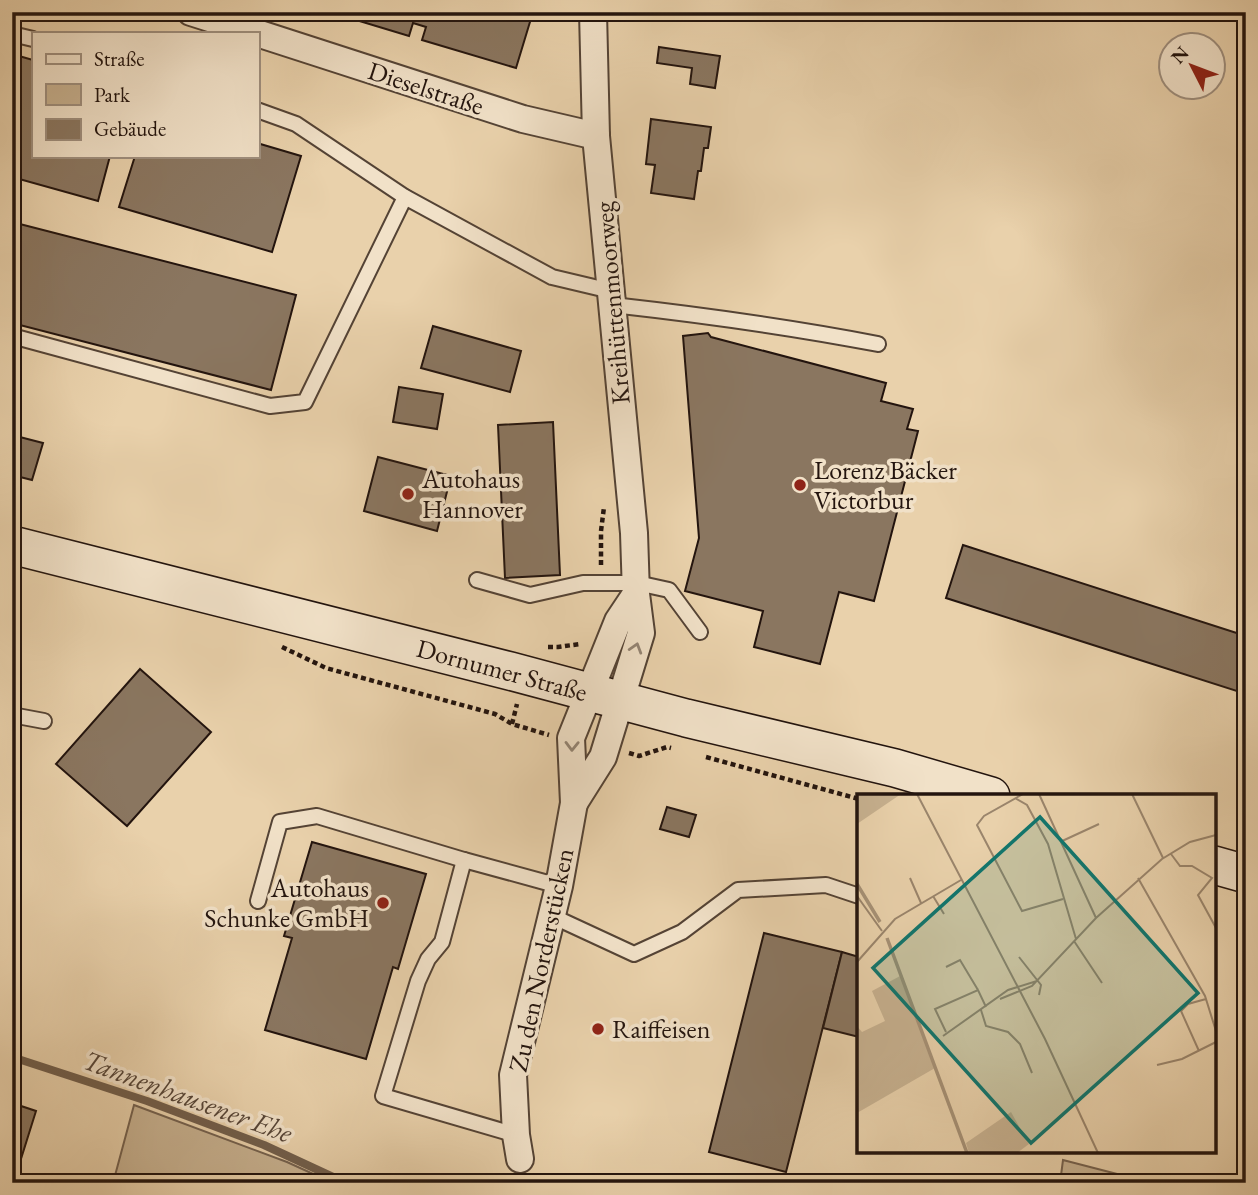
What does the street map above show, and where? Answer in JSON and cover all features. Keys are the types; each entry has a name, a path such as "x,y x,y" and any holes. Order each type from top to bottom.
{"main road":[{"name":"Dornumer Straße","path":"12,545 605,697 895,768 983,794"},
{"path":"1216,866 1246,874"}],"street":[{"name":"Dieselstraße","path":"191,12 254,32"},
{"name":"Kreihüttenmoorweg","path":"593,12 596,136 634,533 636,589"},
{"name":"Dieselstraße","path":"259,34 523,119 596,136"},
{"path":"605,697 618,621 636,589"},
{"name":"Zu den Norderstücken","path":"518,1147 513,1074 559,886 574,803 570,738 605,697"},
{"name":"Zu den Norderstücken","path":"574,803 603,757 606,746 605,697"}],"lane":[{"path":"12,34 32,39"},
{"path":"259,111 296,124 405,197 552,277 612,298 878,344"},
{"path":"12,336 270,406 305,402 405,197"},
{"path":"477,580 530,595 583,583 669,590 700,632"},
{"path":"12,715 44,721"},
{"path":"258,901 281,822 317,816 559,886"},
{"path":"464,860 442,942 428,959 418,981 383,1096 518,1147"},
{"path":"552,916 634,954 682,932 738,890 826,885 857,895"}],"path":[{"path":"601,583 603,494"},
{"path":"512,724 531,648 579,645 589,638"},
{"path":"272,642 326,668 495,714 512,724 546,734 570,738"},
{"path":"606,746 639,756 667,747 680,750"},
{"path":"705,757 857,798"}],"green space":[{"path":"134,1105 287,1162 333,1183 113,1183"},
{"path":"1063,1160 1152,1183 1060,1183"}],"building":[{"path":"533,12 516,68 422,40 426,27 413,23 409,36 333,13"},
{"path":"641,12 672,12 671,19"},
{"path":"687,12 709,12 708,17"},
{"path":"659,47 720,56 715,88 690,84 692,68 657,63"},
{"path":"12,54 32,60 32,158 109,158 98,201 12,177"},
{"path":"651,119 711,127 708,148 704,148 701,171 698,171 694,199 651,193 655,165 646,164"},
{"path":"259,144 301,156 272,252 119,207 134,158 259,158"},
{"path":"12,222 296,295 271,390 12,323"},
{"path":"433,326 521,351 510,392 421,368"},
{"name":"Lorenz Bäcker Victorbur","path":"708,333 711,337 886,383 881,401 913,409 907,429 918,431 874,601 839,592 820,664 754,647 763,611 685,591 699,538 683,336"},
{"path":"399,387 443,394 437,429 393,422"},
{"path":"553,422 560,575 505,578 498,425"},
{"path":"12,435 43,443 32,480 12,475"},
{"name":"Autohaus Hannover","path":"378,457 451,476 437,531 364,511"},
{"path":"963,545 1246,636 1246,694 946,598"},
{"path":"140,669 211,732 127,826 56,764"},
{"path":"667,807 696,815 689,837 660,829"},
{"path":"312,842 426,874 398,969 393,967 366,1059 265,1030 292,938 284,936"},
{"path":"764,933 842,952 786,1172 709,1152"},
{"path":"842,952 857,956 857,1036 823,1028"},
{"path":"12,1103 36,1111 20,1162 12,1160"}],"waterway":[{"name":"Tannenhausener Ehe","path":"12,1057 147,1101 264,1145 346,1183"}],"place":[{"name":"Lorenz Bäcker Victorbur","path":"800,485"},
{"name":"Autohaus Hannover","path":"408,494"},
{"name":"Autohaus Schunke GmbH","path":"383,903"},
{"name":"Raiffeisen","path":"598,1029"}]}
